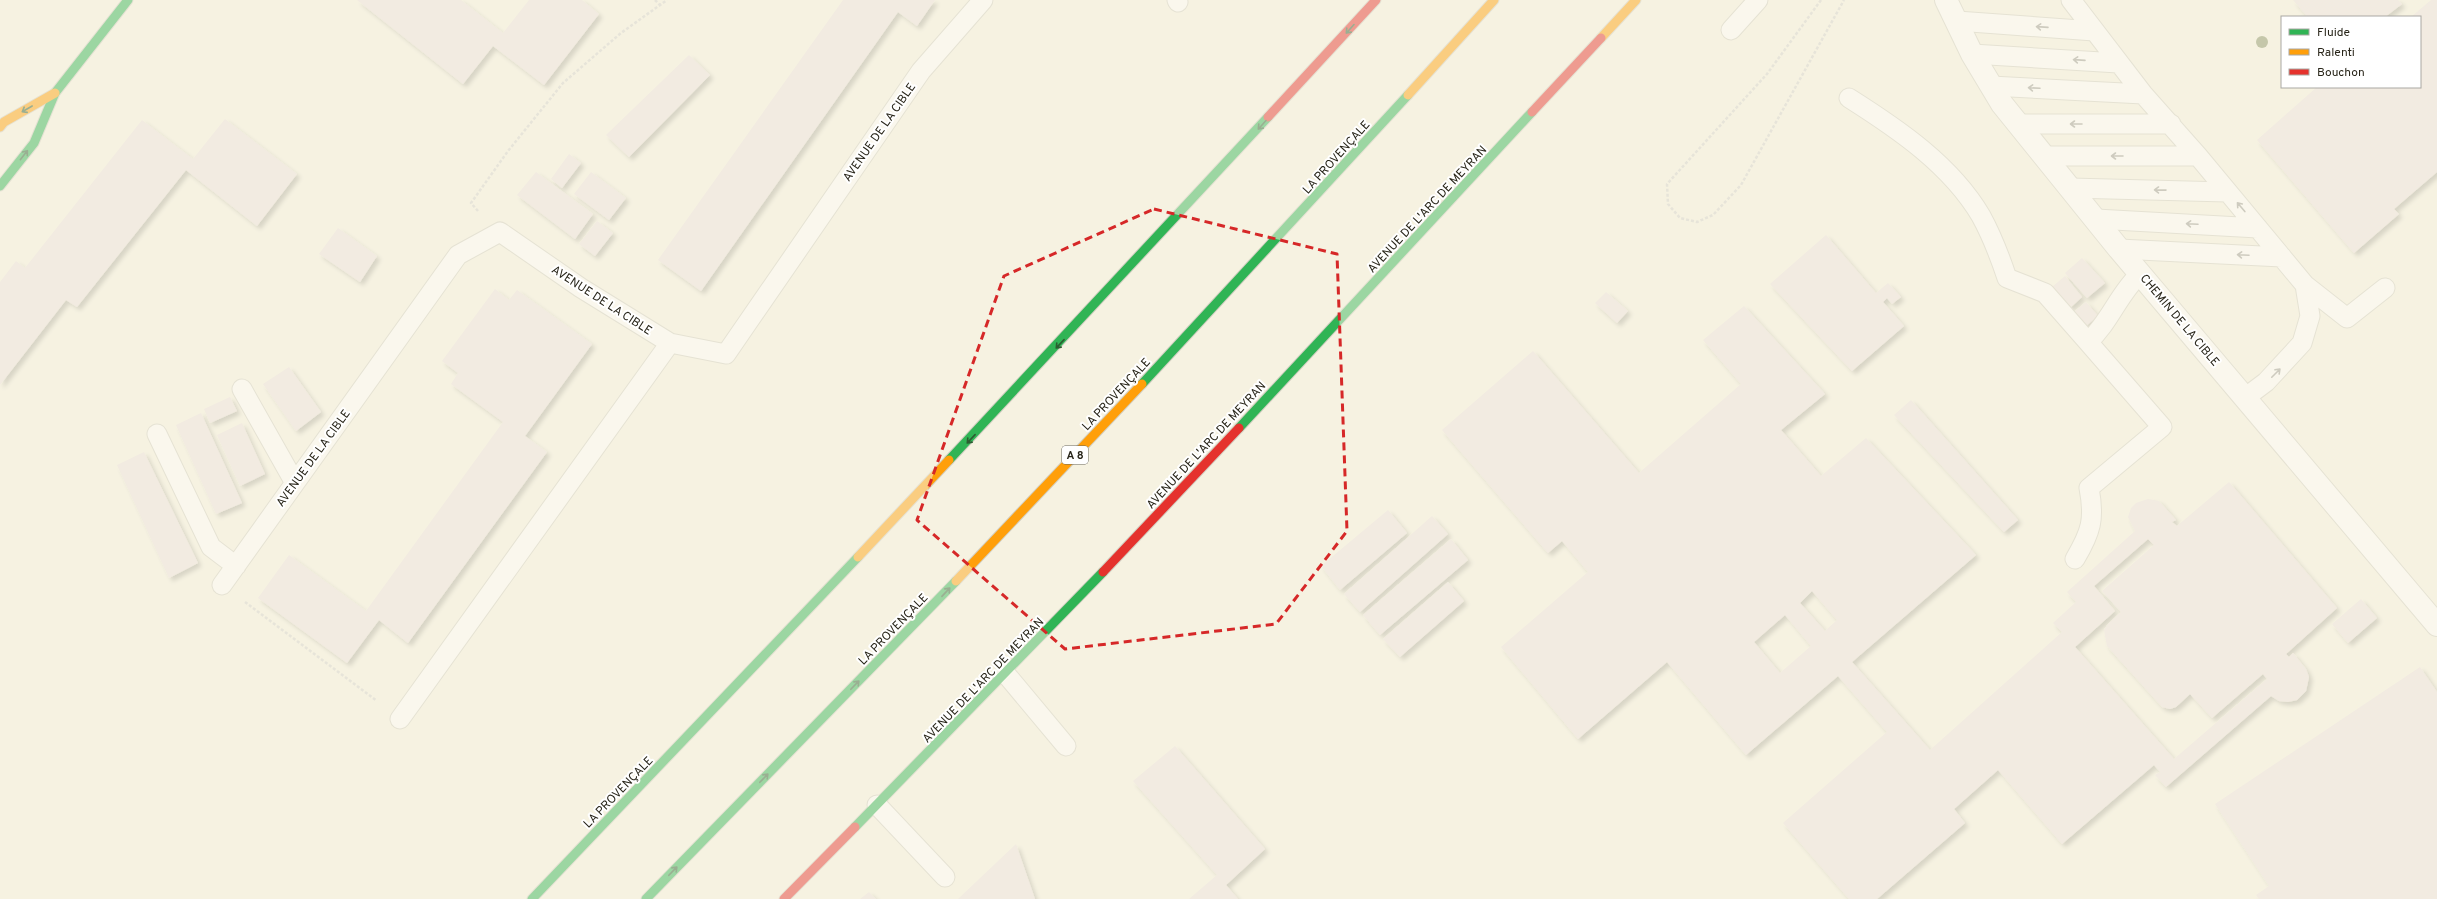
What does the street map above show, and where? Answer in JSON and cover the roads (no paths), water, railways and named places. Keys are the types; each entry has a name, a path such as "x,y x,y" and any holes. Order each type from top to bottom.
{"main road":[{"path":"0,186 34,143 55,92 128,0"},
{"name":"LA PROVENÇALE","path":"532,899 873,543 1100,301 1376,0"},
{"name":"LA PROVENÇALE","path":"646,899 936,602 1218,304 1494,0"},
{"name":"AVENUE DE L'ARC DE MEYRAN","path":"784,899 1006,673 1364,295 1636,0"},
{"path":"0,127 4,122 55,92"}],"street":[{"name":"CHEMIN DE LA CIBLE","path":"1946,0 1972,54 2018,124 2119,249 2246,397 2437,625"}],"lane":[{"name":"AVENUE DE LA CIBLE","path":"222,585 458,255 500,232 582,288 670,343 726,354 921,71 983,0"},
{"path":"1731,30 1758,0"},
{"path":"2071,0 2143,94 2171,124 2305,285 2347,318 2385,288"},
{"path":"1957,21 2094,31"},
{"path":"1972,54 2118,63"},
{"path":"1992,86 2143,94"},
{"path":"1849,98 1877,116 1934,161 1954,179 1980,215 1995,244 2007,278 2045,293 2162,427 2089,488 2092,504 2089,535 2075,559"},
{"path":"2018,124 2171,124"},
{"path":"2044,156 2198,156"},
{"path":"2070,188 2227,192"},
{"path":"2096,219 2258,228"},
{"path":"2119,249 2282,257"},
{"path":"2088,342 2100,332 2130,283 2140,274"},
{"path":"2246,397 2266,382 2302,343 2310,316 2305,285"},
{"path":"400,718 670,343"},
{"path":"242,389 295,483"},
{"path":"157,434 211,547 236,566"},
{"path":"1006,673 1066,746"},
{"path":"877,805 944,876"}]}
